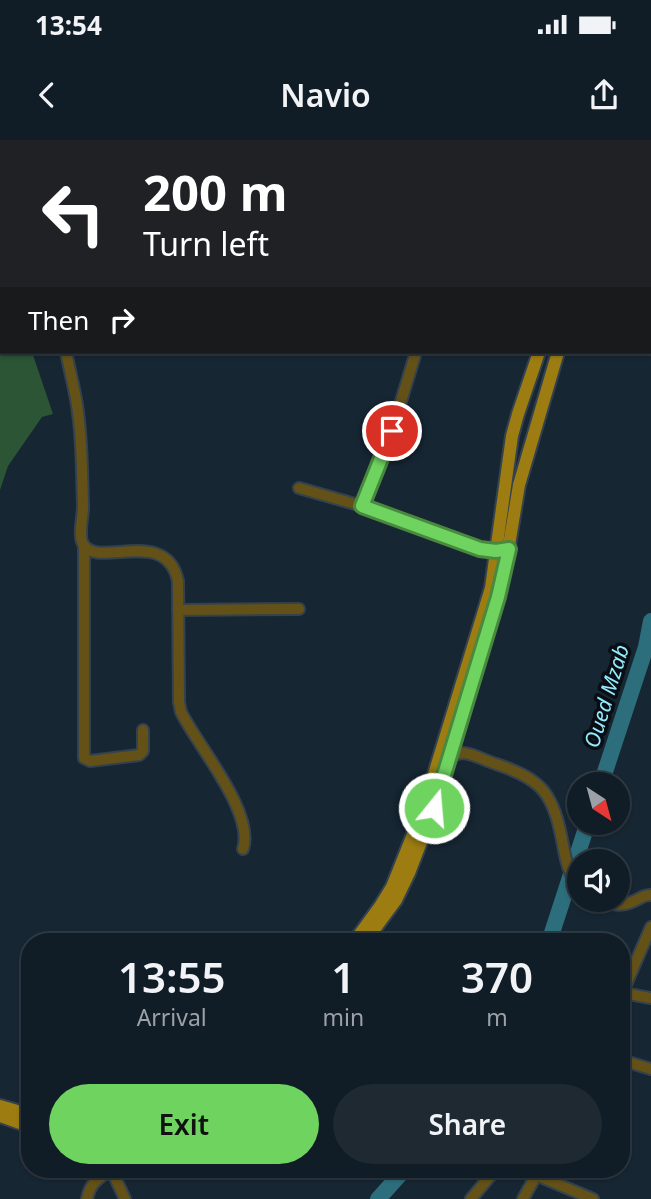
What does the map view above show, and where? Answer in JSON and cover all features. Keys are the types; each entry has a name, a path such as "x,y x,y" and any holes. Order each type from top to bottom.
{"main road":[{"path":"372,933 405,882 434,808 451,754 449,741 498,597 505,482 514,425 538,354"},
{"path":"502,550 557,354"},
{"path":"505,482 519,485"},
{"path":"361,933 396,878 424,807 451,754"},
{"path":"0,1106 21,1111"},
{"path":"0,1116 21,1123"}],"street":[{"path":"66,354 80,434 83,520 81,533 84,546 85,758 90,761 139,755 143,751 143,730"},
{"path":"362,506 392,431 415,354"},
{"path":"299,488 362,506 480,549 502,550"},
{"path":"84,546 93,552 142,551 159,554 173,567 176,574 178,610 181,712 234,803 245,829 243,849"},
{"path":"178,610 299,608"},
{"path":"451,754 517,771 535,781 545,791 558,820 567,852"},
{"path":"630,902 644,895 651,895"},
{"path":"630,976 651,927"},
{"path":"630,995 651,998"},
{"path":"630,1063 651,1069"},
{"path":"87,1199 94,1181 98,1178"},
{"path":"116,1178 125,1199"},
{"path":"471,1199 488,1178"},
{"path":"523,1199 535,1178"},
{"path":"550,1178 593,1199"}],"green space":[{"path":"0,354 33,354 53,414 42,417 8,466 0,490"}],"waterway":[{"name":"Oued Mzab","path":"605,772 646,647 651,621"},
{"name":"Oued Mzab","path":"552,933 584,835"},
{"name":"Oued Mzab","path":"378,1199 397,1178"}],"route":[{"path":"392,431 362,506 480,549 509,549 498,597 434,808"}]}
